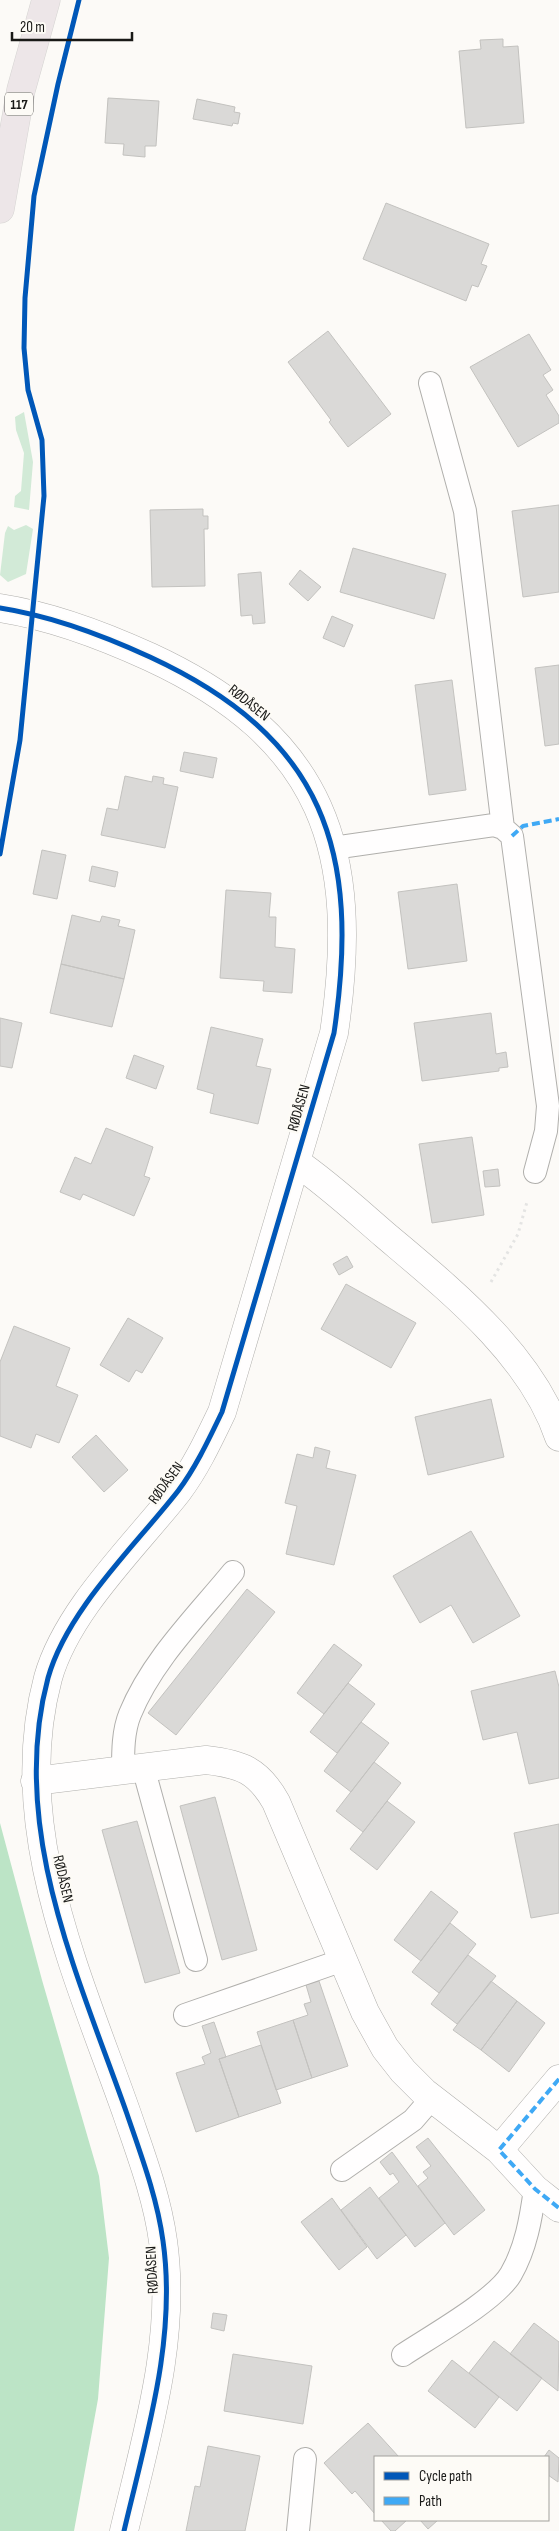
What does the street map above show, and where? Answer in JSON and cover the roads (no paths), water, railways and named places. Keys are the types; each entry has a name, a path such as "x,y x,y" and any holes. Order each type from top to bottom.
{"main road":[{"name":"117","path":"0,210 21,90 46,0"}],"street":[{"name":"RØDÅSEN","path":"0,608 34,614 116,641 165,664 234,704 260,726 285,754 304,781 321,813 333,848 341,899 343,934 341,983 334,1033 222,1412 206,1445 180,1488 90,1599 65,1636 47,1685 37,1732 35,1781 39,1828 47,1873 60,1920 154,2197 163,2238 167,2280 164,2342 153,2409 124,2531"},
{"path":"296,1162 316,1176 416,1261 471,1312 518,1360 534,1383 553,1420 559,1438"},
{"path":"35,1781 206,1760 230,1762 256,1775 266,1785 276,1802 365,2012 386,2048 403,2071 432,2098 499,2150 535,2189 559,2208"},
{"path":"499,2150 559,2080"}],"lane":[{"path":"430,383 466,511 504,828"},
{"path":"333,848 494,825 504,828 512,836 548,1106 546,1131 535,1172"},
{"path":"196,1960 124,1740 130,1714 160,1661 233,1572"},
{"path":"185,2015 343,1960"},
{"path":"342,2170 413,2120 432,2098"},
{"path":"403,2355 479,2305 510,2276 524,2247 535,2189"},
{"path":"298,2531 305,2459"}]}
